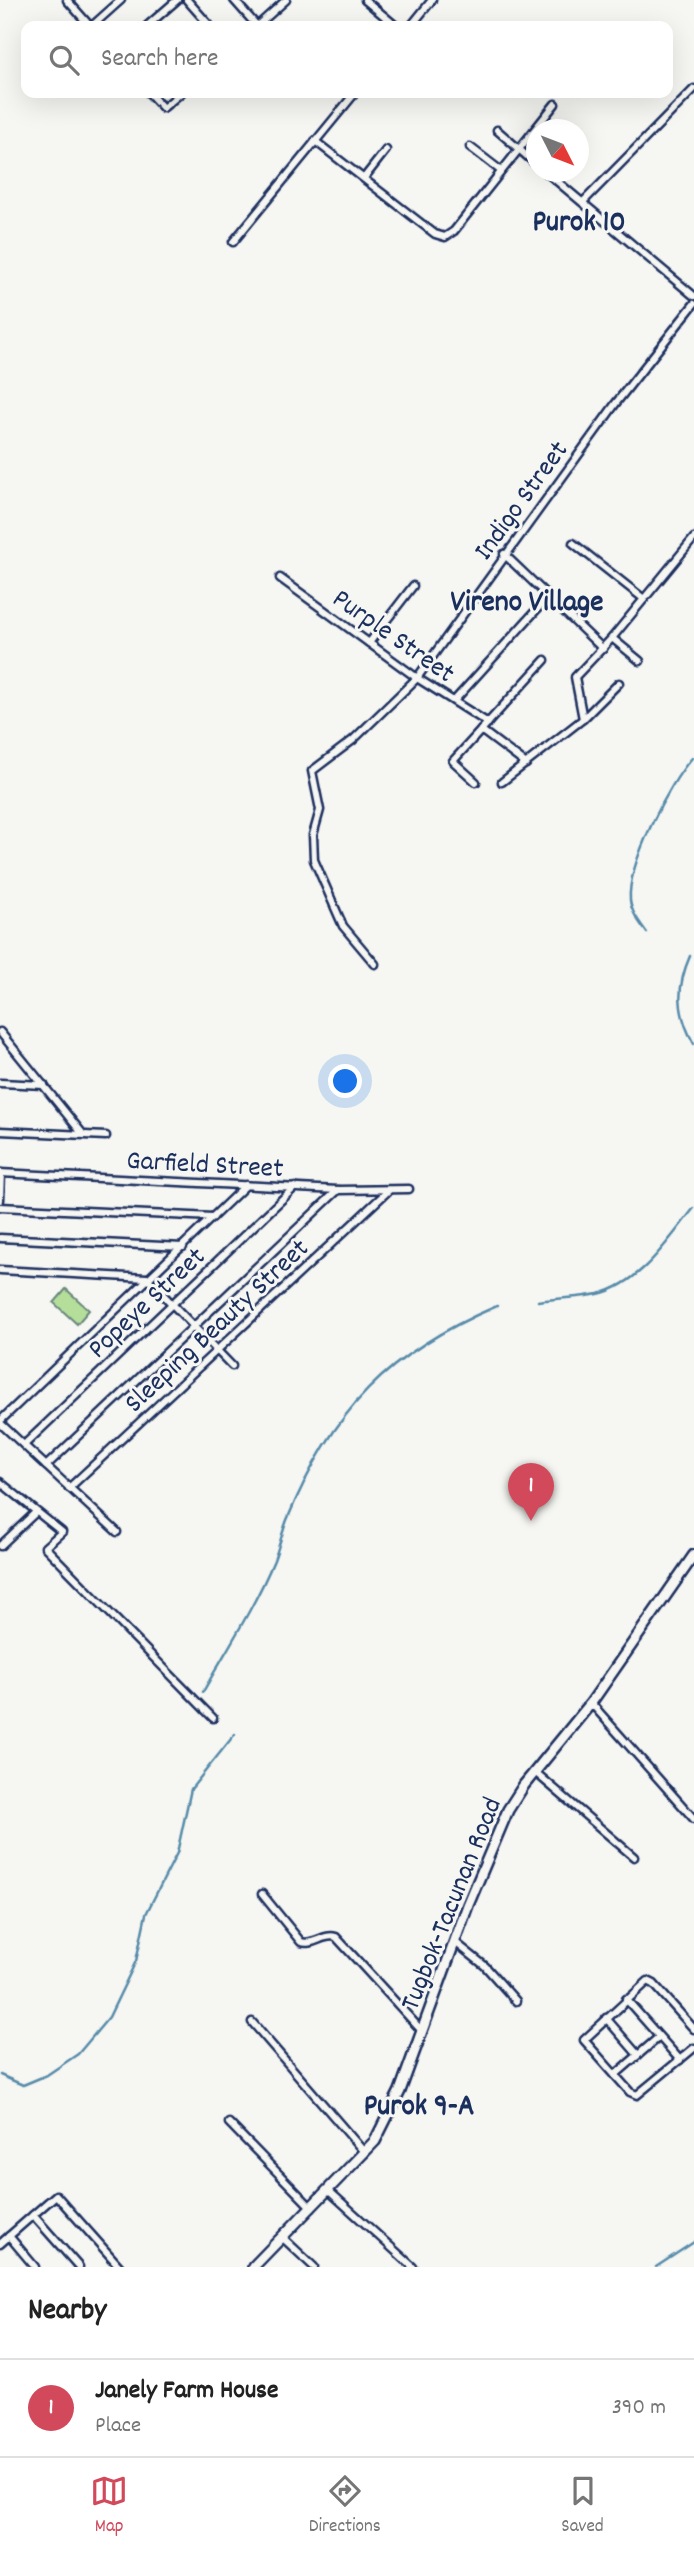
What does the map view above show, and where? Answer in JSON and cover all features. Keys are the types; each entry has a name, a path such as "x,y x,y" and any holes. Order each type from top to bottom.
{"street":[{"path":"67,0 86,21"},
{"path":"97,21 121,0"},
{"path":"153,21 177,0"},
{"path":"187,0 203,21"},
{"path":"234,0 253,21"},
{"path":"262,21 285,0"},
{"path":"365,0 390,21"},
{"path":"415,21 432,0"},
{"path":"583,202 694,89"},
{"path":"154,98 163,108 175,98"},
{"path":"233,242 351,98"},
{"path":"315,141 435,234 445,237 454,231 555,104"},
{"path":"497,130 526,155"},
{"path":"470,147 500,170"},
{"path":"364,178 386,150"},
{"path":"558,182 694,296"},
{"name":"Indigo Street","path":"375,964 343,926 314,860 313,835 320,810 312,771 353,740 417,678 504,554 616,403 694,304"},
{"path":"583,719 575,677 603,649 694,538"},
{"path":"573,543 645,599"},
{"path":"504,554 603,649"},
{"name":"Purple Street","path":"280,578 417,678 488,723"},
{"path":"369,643 413,586"},
{"path":"454,701 548,597"},
{"path":"612,638 640,661"},
{"path":"476,782 453,761 545,660"},
{"path":"502,782 583,719 619,683"},
{"path":"481,730 526,764"},
{"path":"1,1035 82,1133"},
{"path":"0,1083 44,1085"},
{"path":"0,1131 106,1136"},
{"path":"0,1200 1,1173"},
{"name":"Garfield Street","path":"1,1173 338,1190 409,1189"},
{"name":"Popeye Street","path":"0,1422 246,1185"},
{"name":"Popeye Street","path":"24,1445 295,1187"},
{"path":"46,1466 338,1190"},
{"name":"Sleeping Beauty Street","path":"69,1488 389,1190"},
{"path":"0,1207 213,1217"},
{"path":"0,1238 183,1247"},
{"path":"0,1270 134,1276 150,1280 232,1366"},
{"path":"0,1422 117,1532"},
{"path":"0,1482 35,1513 62,1532 45,1547 213,1718"},
{"path":"0,1546 35,1513"},
{"name":"Tugbok-Tacunan Road","path":"253,2267 365,2153 390,2114 501,1824 535,1772 592,1703 694,1555"},
{"path":"592,1703 694,1819"},
{"path":"535,1772 634,1857"},
{"path":"261,1894 301,1942 311,1944 327,1936 336,1937 422,2031"},
{"path":"454,1942 485,1966 516,2001"},
{"path":"694,2029 654,1984 648,1981 584,2040 637,2095 694,2048"},
{"path":"626,2000 680,2060"},
{"path":"606,2018 638,2055"},
{"path":"252,2022 365,2153"},
{"path":"615,2075 659,2037"},
{"path":"229,2123 312,2208"},
{"path":"329,2191 413,2267"},
{"path":"0,2244 57,2195 120,2267"},
{"path":"33,2215 79,2267"},
{"path":"9,2236 36,2267"},
{"path":"283,2238 314,2267"}],"green space":[{"path":"66,1289 89,1310 77,1324 54,1303"}],"waterway":[{"path":"647,933 636,917 630,900 635,867 661,805 692,758"},
{"path":"690,956 682,979 680,1001 684,1022 694,1044"},
{"path":"538,1301 598,1294 627,1281 664,1247 694,1208"},
{"path":"203,1692 250,1611 276,1555 304,1481 344,1417 368,1389 395,1365 459,1324 497,1306"},
{"path":"0,2075 23,2085 47,2075 78,2054 109,2017 136,1961 146,1914 177,1853 191,1789 235,1734"},
{"path":"656,2267 694,2242"}],"place":[{"name":"Janely Farm House","path":"531,1521"}],"district":[{"name":"Purok 10","path":"579,220"},
{"name":"Vireno Village","path":"527,600"},
{"name":"Purok 9-A","path":"419,2104"}]}
